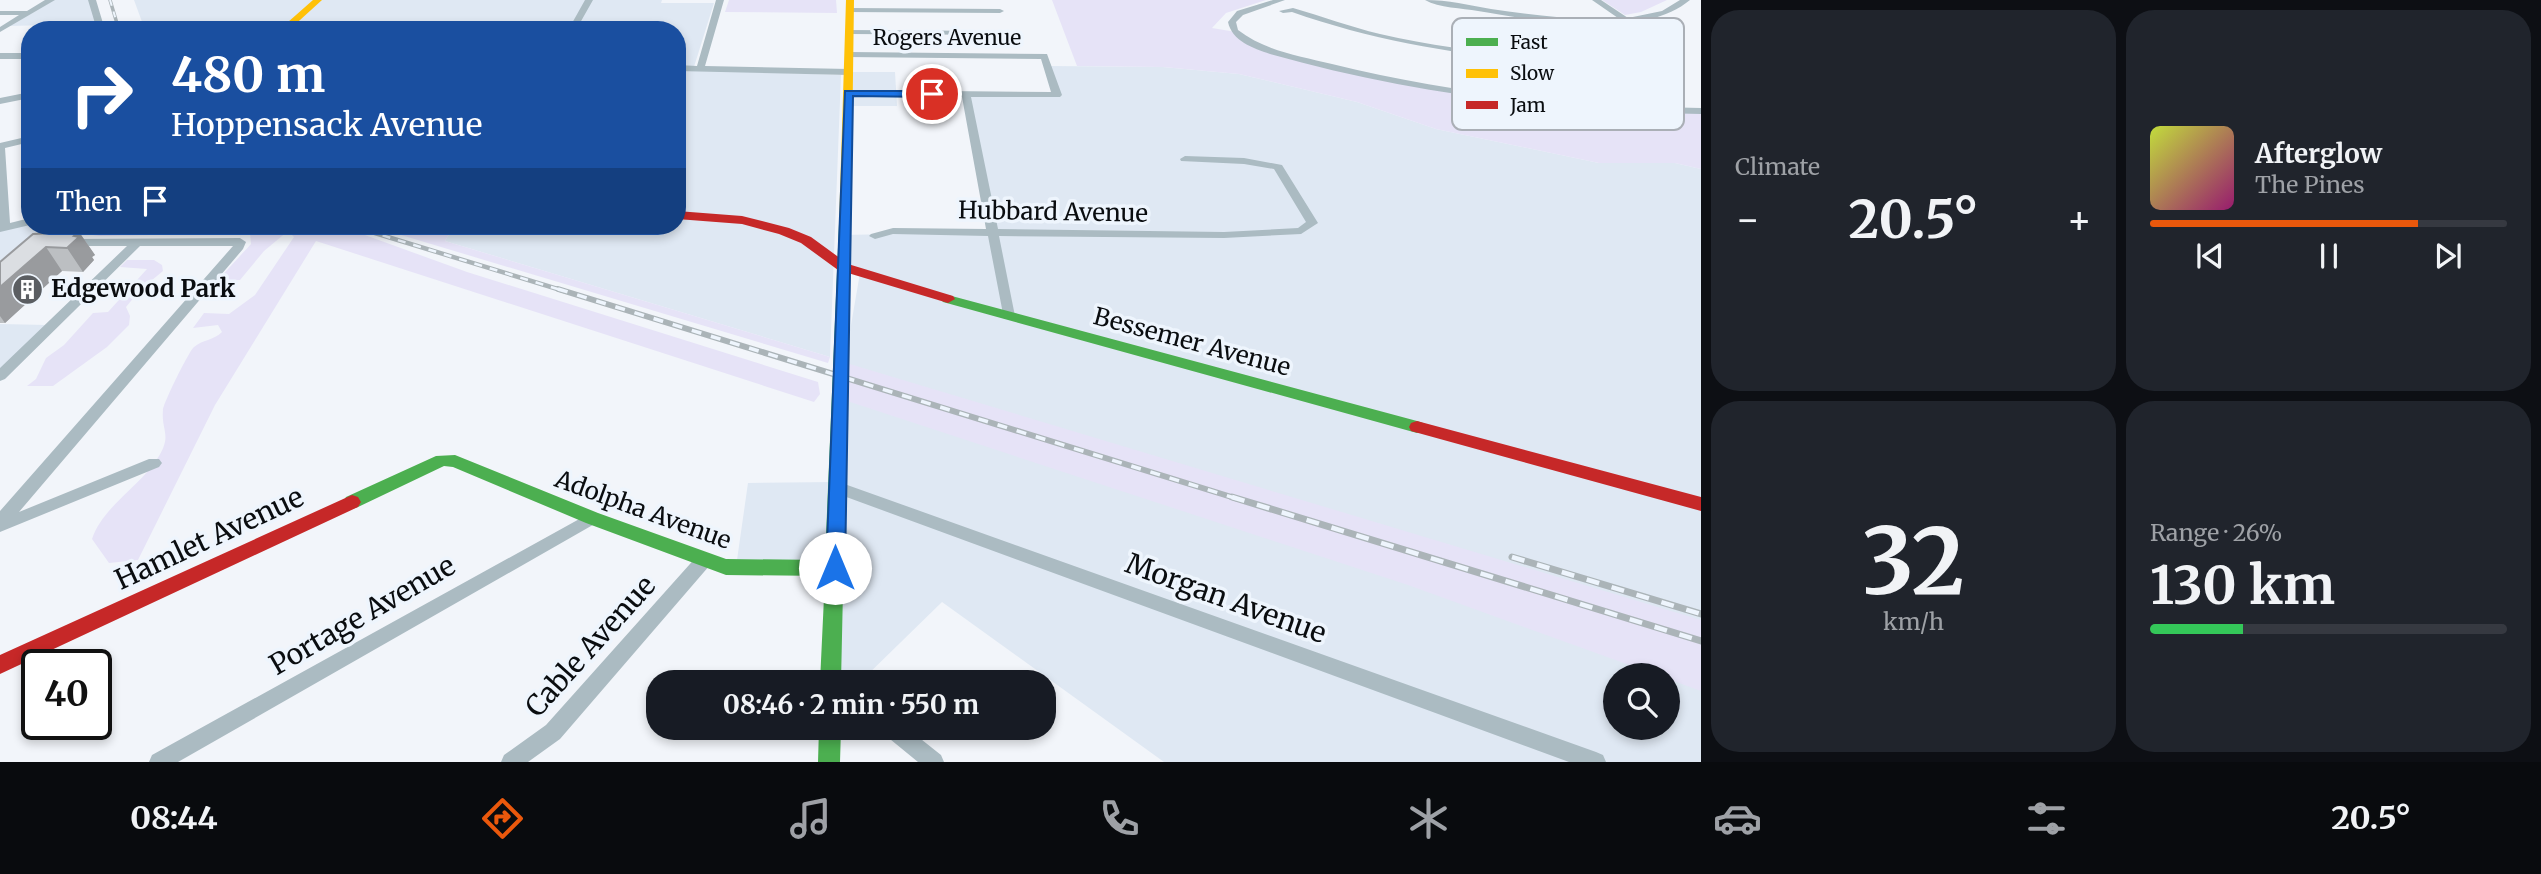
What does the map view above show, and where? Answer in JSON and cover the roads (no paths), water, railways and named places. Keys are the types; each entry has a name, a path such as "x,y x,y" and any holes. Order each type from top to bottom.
{"street":[{"path":"0,30 51,0"},
{"path":"92,0 98,21"},
{"path":"293,21 318,0"},
{"path":"577,21 589,0"},
{"path":"700,69 720,0"},
{"path":"997,0 1013,56"},
{"path":"1281,0 1240,13 1232,22 1239,36 1258,47 1345,71 1452,91"},
{"path":"1429,0 1496,12 1551,18"},
{"path":"1495,0 1496,12"},
{"path":"1595,0 1623,18"},
{"path":"1635,18 1669,10 1686,0"},
{"path":"832,670 844,267 833,232 848,93 850,5 1000,11"},
{"path":"1283,11 1293,10 1378,35 1452,49"},
{"path":"0,13 29,13"},
{"path":"850,32 1006,33"},
{"name":"Rogers Avenue","path":"850,55 1044,56 1057,95 966,94"},
{"path":"0,56 21,56"},
{"path":"686,68 849,72"},
{"path":"848,93 966,94 1009,316"},
{"path":"0,101 21,97"},
{"path":"21,141 0,146 2,228 21,223"},
{"name":"Hubbard Avenue","path":"875,236 887,231 1224,235 1301,231 1312,223 1278,167 1244,161 1185,159"},
{"name":"Bessemer Avenue","path":"686,216 742,220 784,230 806,240 844,267 897,285 1701,504"},
{"path":"806,240 833,232"},
{"path":"0,274 38,241 53,235"},
{"path":"0,524 239,247 240,242 138,242 66,235"},
{"path":"0,376 138,242"},
{"name":"Adolpha Avenue","path":"442,460 454,461 704,561 726,567 835,568"},
{"name":"Hamlet Avenue","path":"0,665 442,460"},
{"path":"0,524 154,463"},
{"name":"Morgan Avenue","path":"836,487 1596,762"},
{"name":"Portage Avenue","path":"159,762 592,517"},
{"name":"Cable Avenue","path":"511,762 554,733 704,561"},
{"path":"829,762 830,740"},
{"path":"907,740 934,762"}],"railway":[{"path":"110,0 116,21"},
{"path":"381,235 564,291"},
{"path":"558,289 1238,499"},
{"path":"1232,497 1701,641"},
{"path":"1512,557 1701,614"}],"place":[{"name":"Edgewood Park","path":"28,289"}]}
